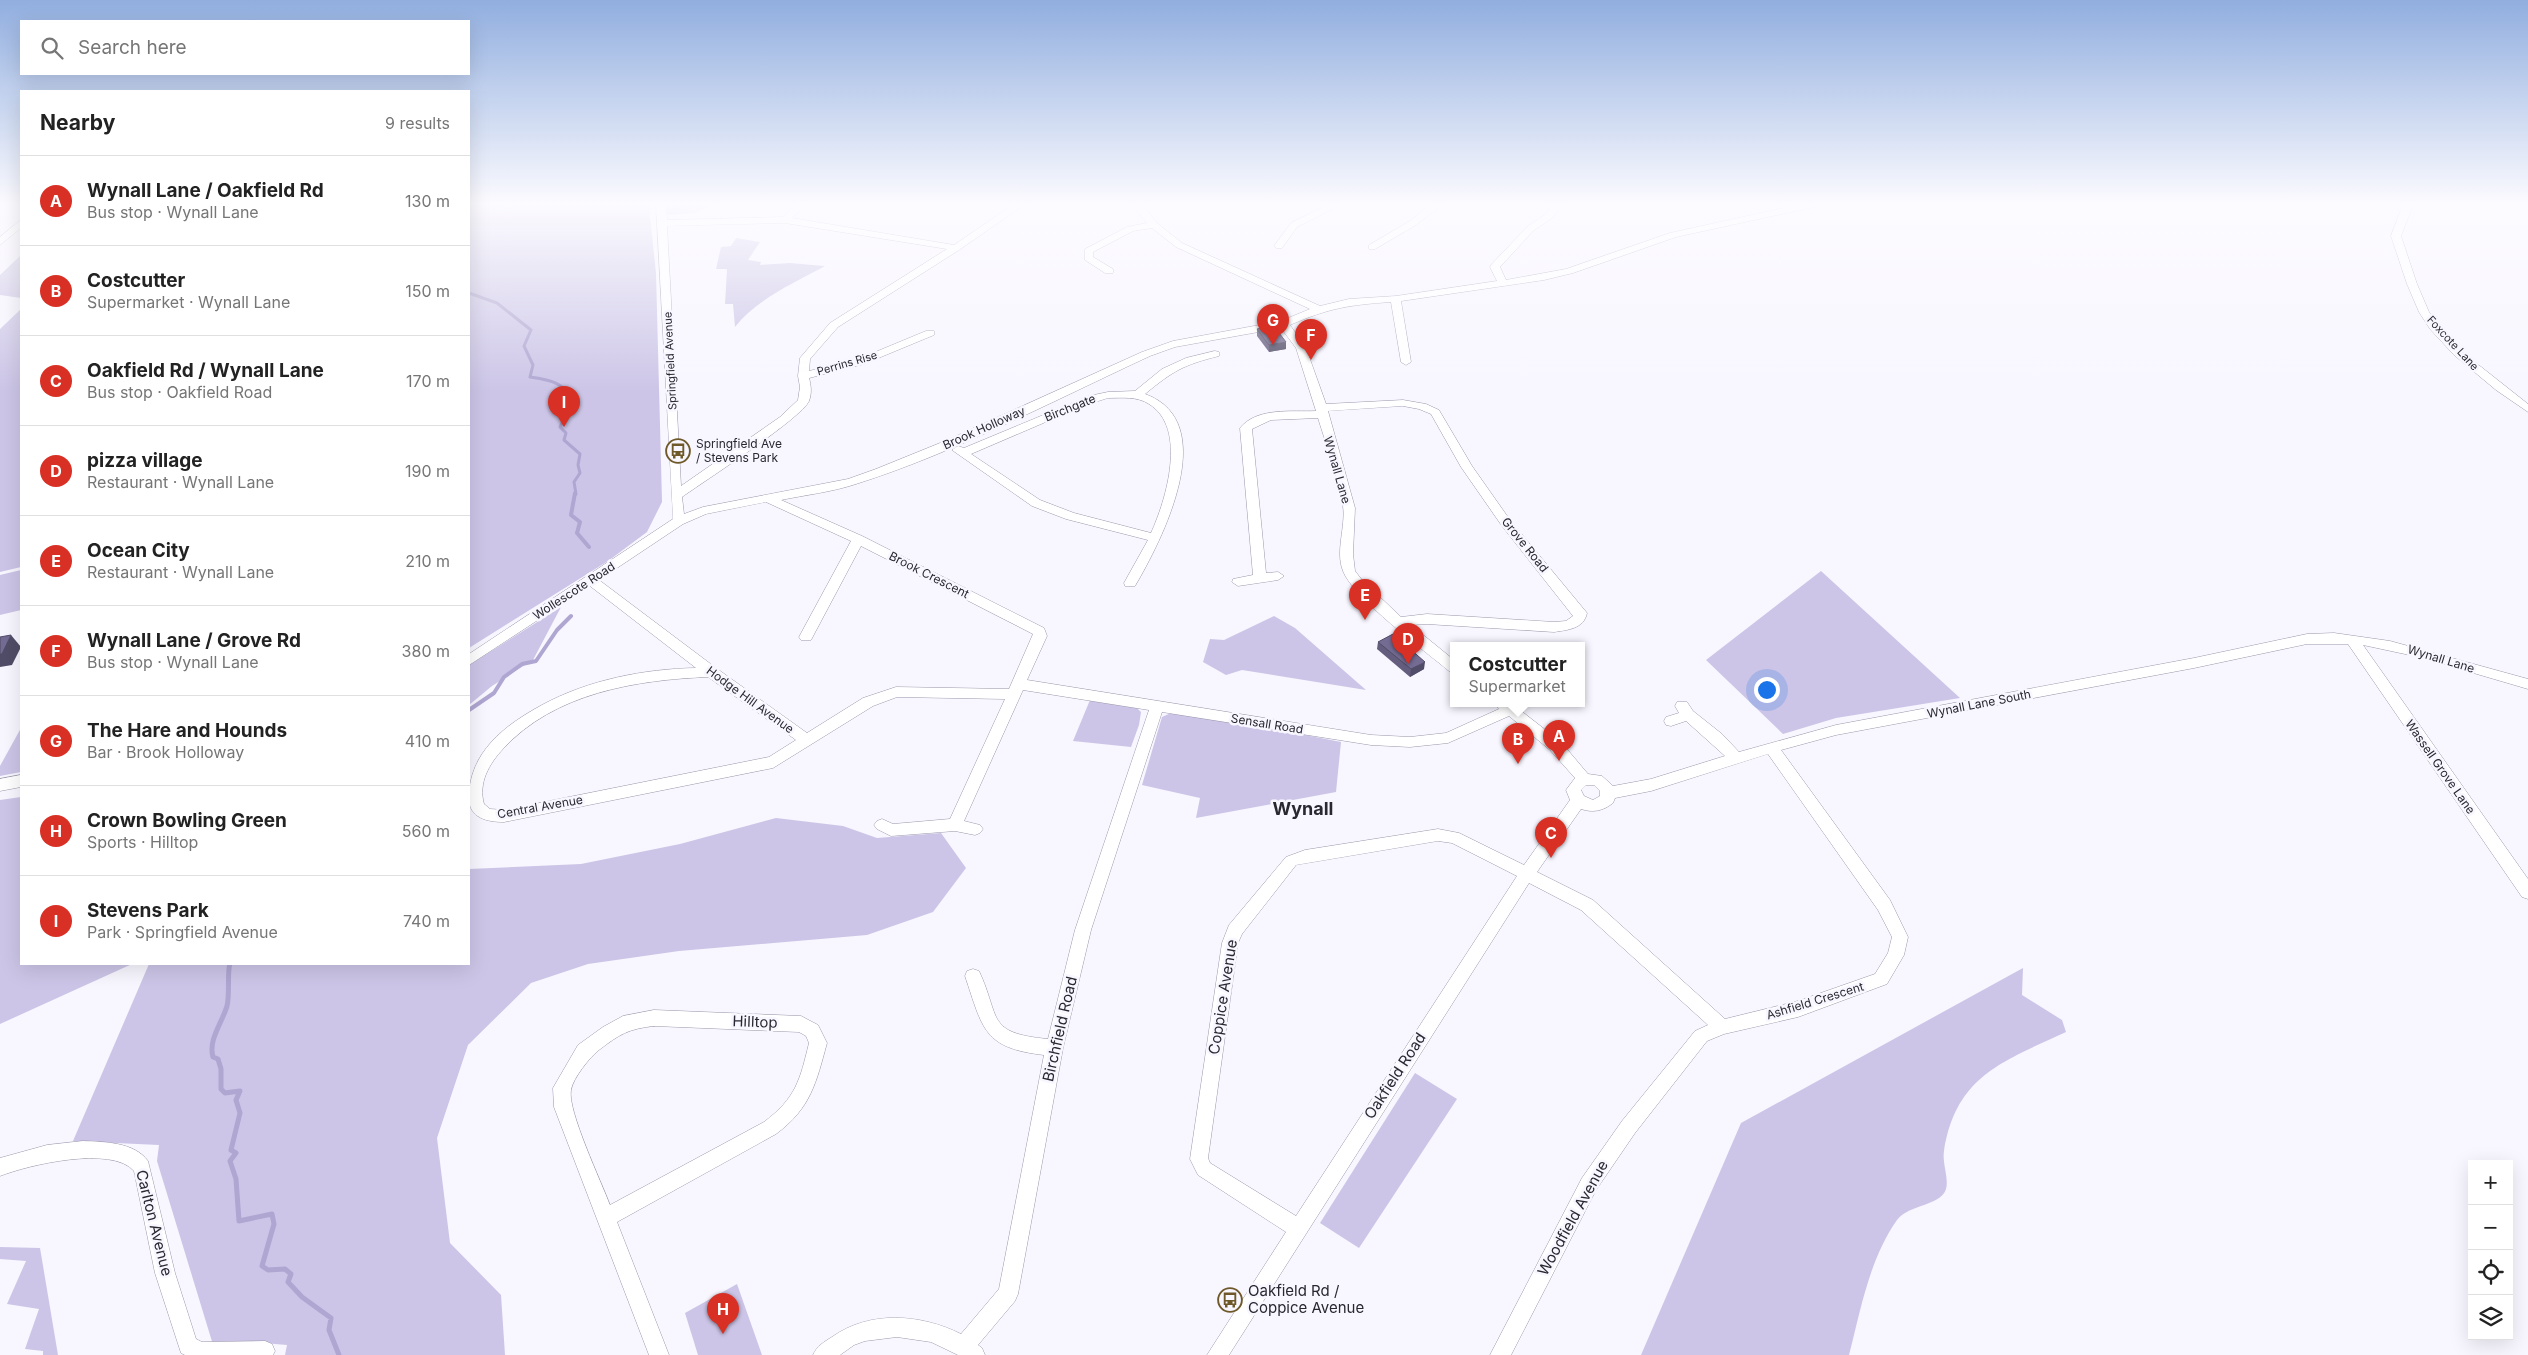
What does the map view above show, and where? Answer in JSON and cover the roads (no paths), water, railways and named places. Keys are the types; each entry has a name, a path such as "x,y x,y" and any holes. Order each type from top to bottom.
{"street":[{"name":"Springfield Avenue","path":"665,265 676,496 679,521"},
{"path":"676,496 784,419 802,401 806,387 803,376 805,358 834,325 929,265"},
{"path":"1101,265 1109,270"},
{"path":"1223,265 1319,310"},
{"path":"1497,265 1495,267 1503,283"},
{"name":"Brook Holloway","path":"679,521 703,511 850,482 949,444 1146,354 1172,344 1284,324 1319,310 1349,302 1396,299 1503,283 1568,271 1585,265"},
{"name":"Foxcote Lane","path":"2407,265 2425,312 2458,352 2485,377 2528,409"},
{"path":"1396,299 1408,358"},
{"name":"Wynall Lane","path":"1284,324 1301,348 1349,508 1347,554 1349,571 1357,582 1398,622 1450,664"},
{"name":"Perrins Rise","path":"803,376 860,362 930,333"},
{"path":"918,338 927,346"},
{"path":"1130,583 1166,515 1176,472 1177,439 1168,414 1152,400 1139,394 1166,371 1190,360 1215,354"},
{"name":"Birchgate","path":"963,453 1092,398 1108,394 1139,394"},
{"name":"Grove Road","path":"1321,411 1403,403 1422,406 1435,412 1467,467 1506,523 1580,613 1576,621 1569,625 1554,627 1427,619 1398,622"},
{"path":"1260,578 1246,428 1253,422 1268,417 1321,411"},
{"path":"949,444 1036,503 1070,516 1155,538"},
{"name":"Brook Crescent","path":"766,498 858,539 1039,631 1040,636 1017,689"},
{"name":"Wollescote Road","path":"470,659 679,521"},
{"path":"805,629 858,539"},
{"path":"1238,582 1278,576"},
{"name":"Hodge Hill Avenue","path":"592,580 711,672 806,740 868,702 896,692 1017,689"},
{"name":"Wynall Lane South","path":"1609,793 1651,785 1772,747 1836,730 2194,663 2284,643 2323,637 2352,640"},
{"name":"Wynall Lane","path":"2352,640 2399,647 2528,684"},
{"name":"Wassell Grove Lane","path":"2352,640 2528,892"},
{"name":"Central Avenue","path":"711,672 678,673 618,682 588,690 536,715 510,734 484,760 473,790 476,806 490,816 504,816 737,770 773,762 806,740"},
{"path":"954,825 1017,689"},
{"name":"Sensall Road","path":"1017,689 1157,706 1371,740 1410,742 1448,738 1504,707"},
{"name":"Birchfield Road","path":"969,1350 1008,1294 1054,1048 1083,930 1157,706"},
{"path":"1507,707 1564,752 1584,779"},
{"path":"1671,720 1685,710 1717,738 1737,759"},
{"name":"Ashfield Crescent","path":"1722,1027 1798,1009 1881,979 1896,954 1900,937 1884,905 1772,747"},
{"path":"1584,779 1597,780 1603,783 1609,793 1608,799 1603,804 1595,807 1578,801 1573,788 1577,782 1584,779"},
{"path":"0,785 20,781"},
{"name":"Oakfield Road","path":"1217,1355 1296,1228 1526,875 1578,801"},
{"path":"882,825 891,830 954,825 976,829"},
{"name":"Coppice Avenue","path":"1296,1228 1204,1170 1199,1159 1227,956 1236,930 1291,861 1305,856 1438,835 1454,837 1526,875"},
{"path":"1526,875 1587,905 1722,1027"},
{"path":"973,976 992,1030 1001,1039 1023,1045 1054,1048"},
{"name":"Hilltop","path":"606,1218 770,1128 788,1116 804,1094 818,1043 817,1036 810,1028 800,1024 654,1018 629,1021 609,1032 584,1051 562,1088 563,1107 659,1355"},
{"name":"Woodfield Avenue","path":"1500,1355 1519,1326 1588,1185 1612,1149 1701,1036 1722,1027"},
{"name":"Carlton Avenue","path":"0,1167 30,1157 92,1149 133,1157 142,1167 165,1273 188,1346 200,1352 265,1351"},
{"path":"823,1355 849,1338 874,1329 896,1326 942,1336 969,1350"}],"waterway":[{"path":"470,293 497,303 531,330 524,346 533,365 530,377 556,383 566,391 569,397 569,404 560,427 566,433 564,440 580,454 578,465 580,473 574,482 576,494"},
{"path":"575,493 571,515 580,522 577,533 589,547"},
{"path":"470,709 494,693 504,677 522,664 536,661 557,630 571,616"},
{"path":"230,965 227,1006 214,1038 212,1051 213,1057 218,1059 221,1069 221,1089 225,1093 240,1091 236,1100 240,1113 231,1150 236,1153 230,1161 236,1179 239,1221 272,1214 274,1224 262,1266 268,1270 285,1269 291,1274 288,1282 302,1297 331,1318 329,1330 339,1355"}],"place":[{"name":"The Hare and Hounds","path":"1273,345"},
{"name":"Wynall Lane / Grove Rd","path":"1311,360"},
{"name":"Stevens Park","path":"564,427"},
{"name":"Springfield Ave / Stevens Park","path":"678,451"},
{"name":"Ocean City","path":"1365,620"},
{"name":"pizza village","path":"1408,664"},
{"name":"Wynall Lane / Oakfield Rd","path":"1559,761"},
{"name":"Costcutter","path":"1518,764"},
{"name":"Oakfield Rd / Wynall Lane","path":"1551,858"},
{"name":"Oakfield Rd / Coppice Avenue","path":"1230,1300"},
{"name":"Crown Bowling Green","path":"723,1334"}],"district":[{"name":"Wynall","path":"1303,809"}]}
